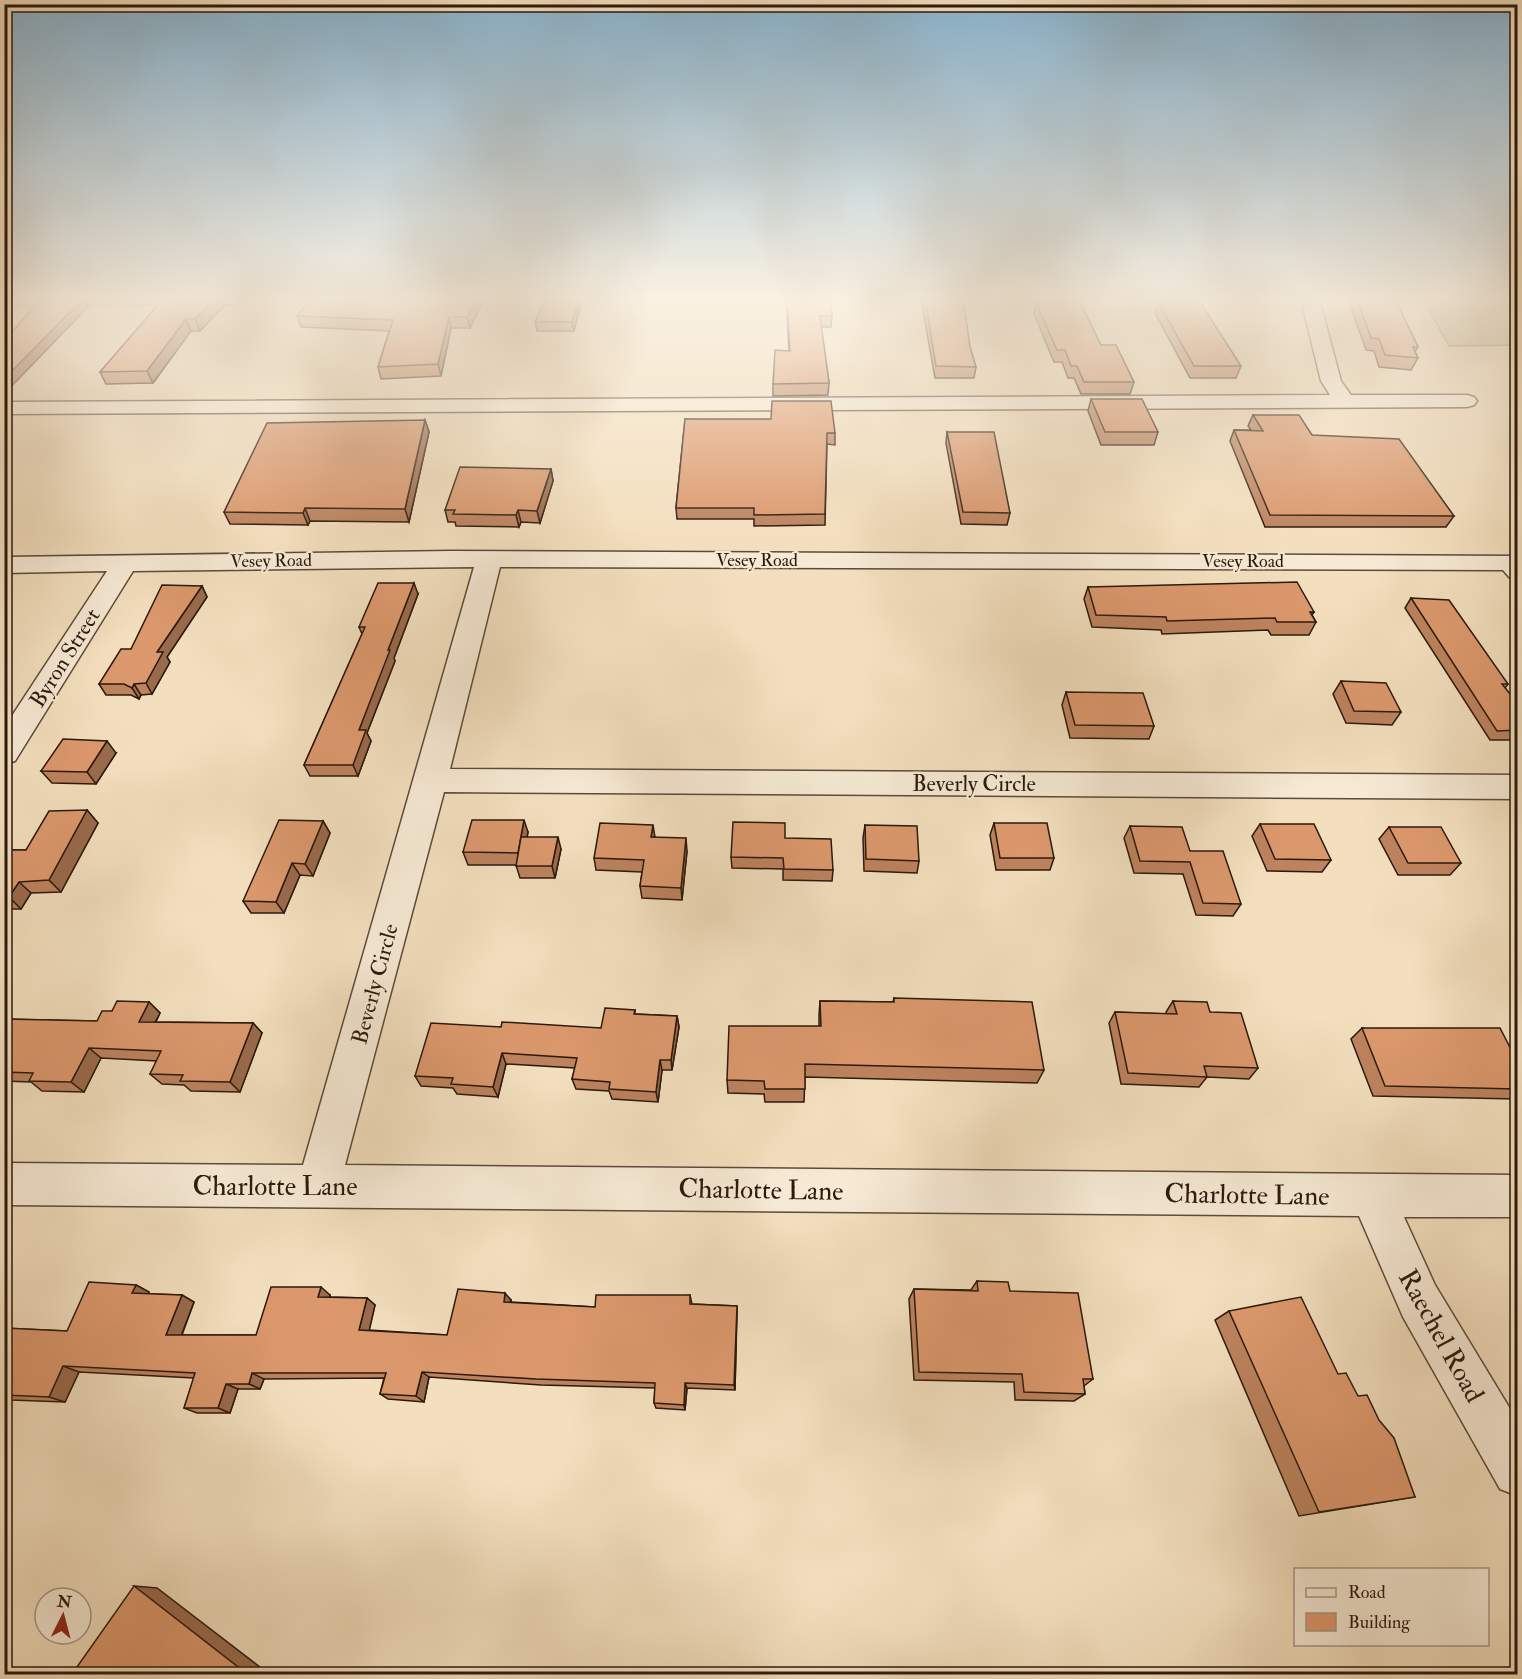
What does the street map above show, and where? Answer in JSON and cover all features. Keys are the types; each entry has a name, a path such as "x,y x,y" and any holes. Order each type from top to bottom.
{"street":[{"path":"1330,377 1344,401"},
{"path":"4,408 1467,401"},
{"name":"Vesey Road","path":"4,565 489,559 1514,567"},
{"name":"Beverly Circle","path":"318,1186 431,780 489,559"},
{"name":"Byron Street","path":"4,753 125,563"},
{"name":"Beverly Circle","path":"431,780 1518,787"},
{"name":"Charlotte Lane","path":"4,1184 1518,1196"},
{"name":"Raechel Road","path":"1372,1196 1419,1301 1518,1471"}],"building":[{"path":"773,377 828,377 829,383 773,384"},
{"path":"1082,377 1132,377 1134,382 1084,382"},
{"path":"1091,399 1142,399 1158,432 1105,432"},
{"path":"772,401 831,401 835,433 827,433 825,514 754,515 754,508 676,508 685,419 771,419"},
{"path":"1253,415 1299,415 1312,435 1399,439 1454,516 1270,515 1234,430 1263,431"},
{"path":"425,420 405,509 305,508 303,513 224,512 267,423"},
{"path":"947,432 994,432 1010,513 963,512"},
{"path":"460,467 551,469 537,511 518,510 516,515 453,514 455,510 445,510"},
{"path":"1297,582 1314,612 1310,612 1316,622 1277,622 1275,618 1167,621 1166,617 1096,615 1088,587"},
{"path":"378,583 414,583 359,730 366,730 353,765 304,765 365,627 359,627"},
{"path":"162,585 202,586 157,652 163,652 146,683 134,684 132,688 124,684 99,684 121,649 131,649"},
{"path":"1411,598 1449,600 1508,684 1502,684 1518,704 1518,730 1497,731"},
{"path":"1341,681 1386,683 1401,712 1354,711"},
{"path":"1066,692 1143,693 1154,726 1075,725"},
{"path":"63,739 107,741 87,772 41,771"},
{"path":"87,810 49,880 19,882 9,897 4,897 4,850 26,850 49,811"},
{"path":"279,820 323,821 305,864 292,863 276,902 243,901"},
{"path":"472,820 524,820 518,853 463,852"},
{"path":"733,822 785,823 785,838 831,839 833,870 784,869 783,858 731,857"},
{"path":"600,823 653,825 651,837 686,838 681,888 640,886 644,860 594,858"},
{"path":"994,823 1047,823 1054,858 1000,858"},
{"path":"1260,824 1314,824 1331,860 1275,859"},
{"path":"865,825 917,826 919,861 866,859"},
{"path":"1130,826 1182,827 1190,851 1223,851 1241,904 1203,903 1190,862 1140,861"},
{"path":"1389,827 1441,827 1461,863 1408,863"},
{"path":"521,837 558,837 552,866 516,866"},
{"path":"894,998 1032,1002 1044,1070 805,1064 805,1089 765,1089 764,1081 727,1080 729,1026 821,1026 820,1001 894,1002"},
{"path":"117,1001 149,1002 139,1022 253,1023 230,1082 180,1081 183,1075 150,1074 161,1051 89,1048 71,1082 29,1081 33,1073 4,1072 4,1019 97,1021 102,1011 112,1011"},
{"path":"1173,1001 1207,1002 1210,1012 1241,1013 1258,1068 1204,1066 1207,1077 1128,1073 1115,1012 1177,1014"},
{"path":"605,1008 635,1010 634,1014 677,1016 671,1060 660,1060 656,1092 609,1089 610,1082 572,1079 577,1058 502,1053 493,1087 451,1084 453,1078 415,1076 431,1023 501,1027 502,1022 601,1028"},
{"path":"1362,1028 1500,1028 1518,1063 1518,1089 1385,1086"},
{"path":"977,1281 1008,1282 1010,1291 1078,1293 1093,1379 1083,1379 1085,1394 1024,1392 1022,1374 919,1372 914,1289 978,1291"},
{"path":"89,1282 136,1285 132,1293 182,1295 166,1335 256,1335 271,1287 321,1287 318,1297 367,1298 359,1330 447,1335 458,1289 505,1293 504,1302 595,1307 596,1295 690,1295 690,1304 737,1306 734,1385 685,1383 684,1405 654,1403 655,1383 422,1372 416,1396 380,1394 386,1373 252,1373 249,1384 226,1384 218,1408 184,1408 195,1373 63,1366 49,1397 4,1395 4,1372 6,1370 4,1370 4,1328 67,1331"},
{"path":"1301,1297 1338,1374 1346,1373 1358,1396 1367,1395 1379,1420 1394,1438 1415,1497 1319,1512 1229,1311"},
{"path":"134,1586 247,1674 72,1674"},
{"path":"423,1672 467,1674 423,1674"},
{"path":"541,1672 570,1674 541,1674"}]}
